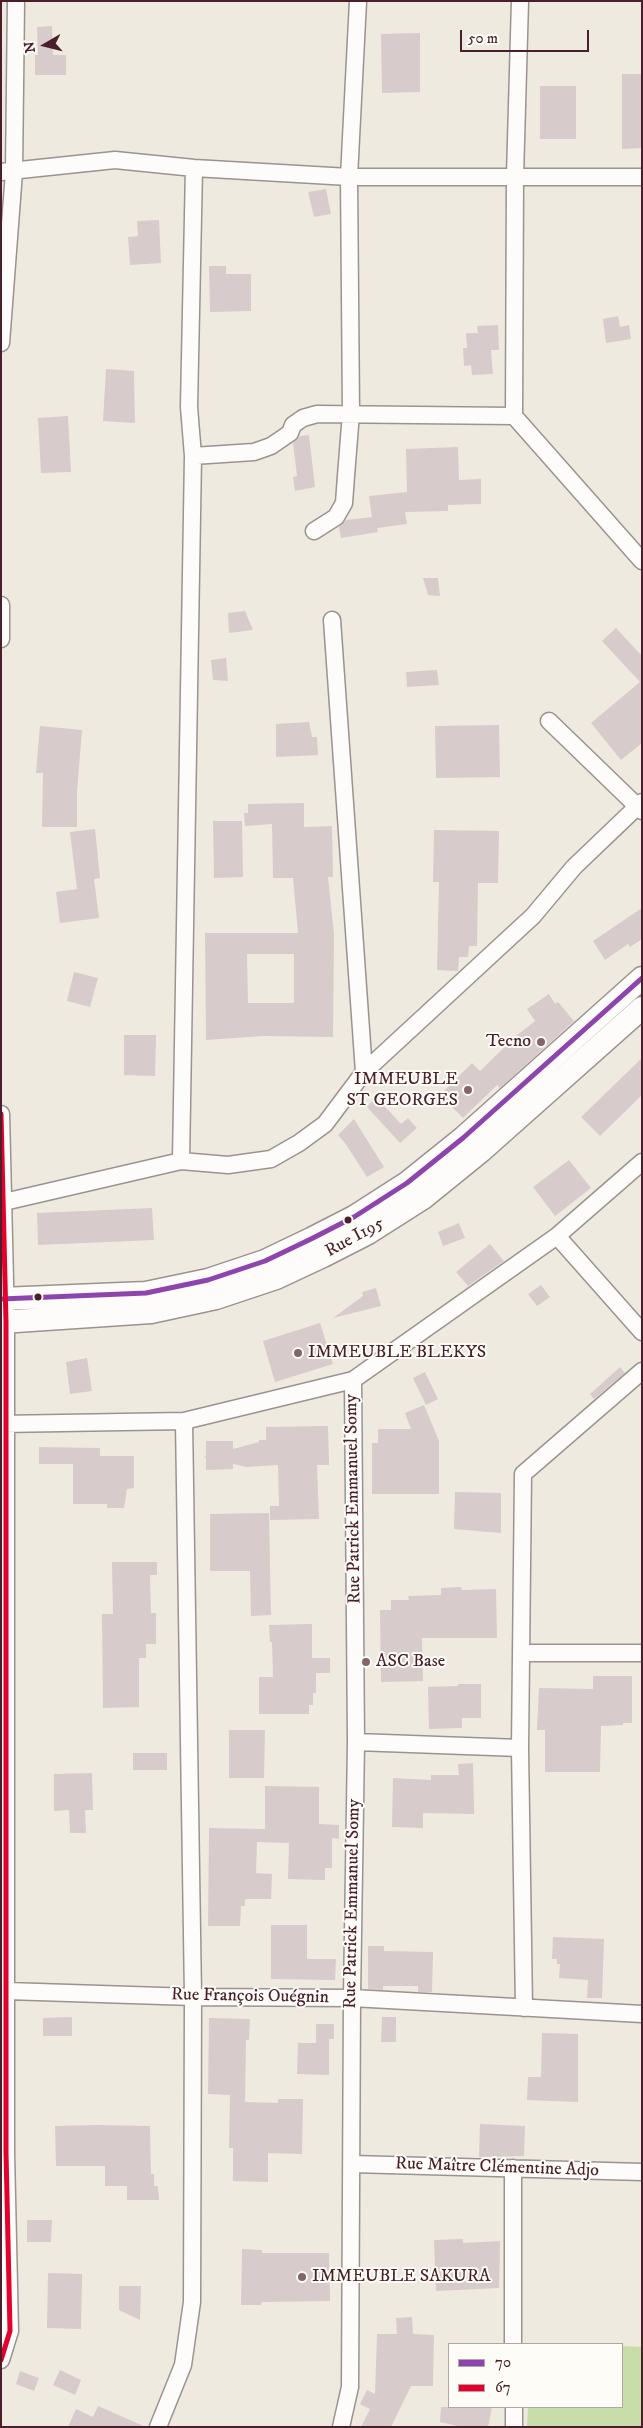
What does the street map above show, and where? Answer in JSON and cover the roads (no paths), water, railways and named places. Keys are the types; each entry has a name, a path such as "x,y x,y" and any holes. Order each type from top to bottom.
{"main road":[{"name":"Rue I195","path":"3,1298 146,1292 182,1286 208,1280 265,1261 320,1235 354,1217 407,1183 463,1138 642,978"},
{"name":"Rue I195","path":"4,1322 151,1312 216,1298 276,1278 331,1252 368,1233 423,1198 481,1152 642,1008"}],"street":[{"path":"1,342 16,1"},
{"path":"314,531 336,518 344,503 351,413 349,177 358,1"},
{"path":"520,1 515,176 514,416 642,561"},
{"path":"7,172 115,160 194,168 349,177 642,177"},
{"path":"181,1162 193,456 189,407 194,168"},
{"path":"193,456 254,452 271,446 290,433 293,426 303,418 317,414 514,416"},
{"path":"1,605 1,639"},
{"path":"332,620 364,1072"},
{"path":"4,1202 181,1162 228,1165 270,1160 325,1124 364,1072 533,916 574,867 640,806 548,720"},
{"path":"1,1114 4,1202 7,1991 4,2152 10,2331 1,2360"},
{"path":"4,1424 184,1421 353,1380 557,1236 642,1162"},
{"path":"557,1236 642,1332"},
{"path":"524,2008 520,1748 523,1474 642,1372"},
{"name":"Rue Patrick Emmanuel Somy","path":"340,2427 350,2388 352,1998 356,1742 353,1380"},
{"path":"158,2427 183,2365 192,2302 193,1997 184,1421"},
{"path":"520,1653 642,1653"},
{"path":"356,1742 520,1748"},
{"name":"Rue François Ouégnin","path":"7,1991 193,1997 352,1998 642,2014"},
{"name":"Rue Maître Clémentine Adjo","path":"352,2164 642,2172"},
{"path":"513,2168 514,2343"},
{"path":"514,2408 514,2427"}],"place":[{"name":"Tecno","path":"541,1042"},
{"name":"IMMEUBLE ST GEORGES","path":"468,1090"},
{"name":"IMMEUBLE BLEKYS","path":"298,1353"},
{"name":"ASC Base","path":"366,1662"},
{"name":"IMMEUBLE SAKURA","path":"302,2277"}]}
